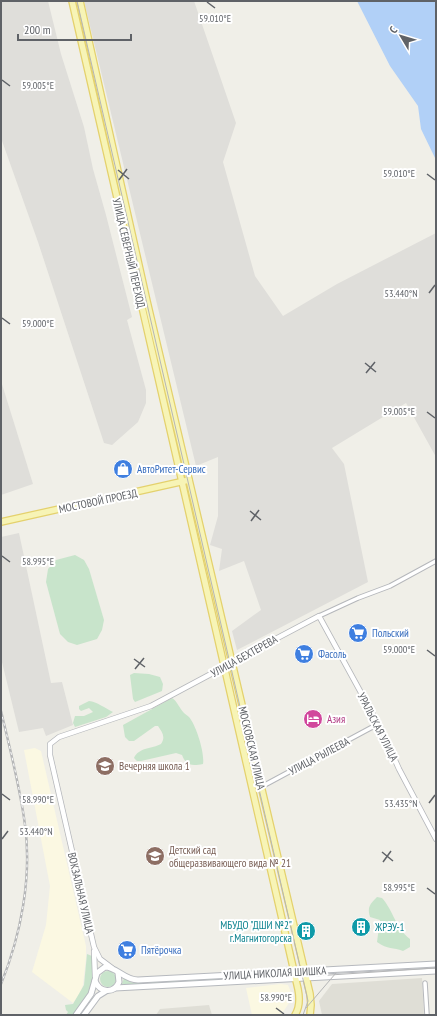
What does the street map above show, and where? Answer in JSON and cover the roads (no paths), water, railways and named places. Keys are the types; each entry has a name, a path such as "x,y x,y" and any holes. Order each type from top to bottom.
{"main road":[{"name":"УЛИЦА СЕВЕРНЫЙ ПЕРЕХОД","path":"72,1 181,482"},
{"name":"УЛИЦА СЕВЕРНЫЙ ПЕРЕХОД","path":"80,1 189,480"},
{"name":"МОСТОВОЙ ПРОЕЗД","path":"3,521 189,480"},
{"name":"МОСКОВСКАЯ УЛИЦА","path":"189,480 307,979 311,1005 310,1015"},
{"name":"МОСКОВСКАЯ УЛИЦА","path":"181,482 296,980 300,999 295,1015"},
{"name":"УЛИЦА БЕХТЕРЕВА","path":"224,667 232,662"},
{"name":"УЛИЦА НИКОЛАЯ ШИШКА","path":"114,970 127,978 134,980 436,964"},
{"path":"84,1015 100,994 115,988 119,978 114,970 102,968 95,978 100,989 107,991"},
{"name":"УЛИЦА НИКОЛАЯ ШИШКА","path":"115,988 296,980 436,971"},
{"name":"ВОКЗАЛЬНАЯ УЛИЦА","path":"76,1015 91,994 95,978"}],"street":[{"name":"УЛИЦА БЕХТЕРЕВА","path":"232,662 319,616 358,598 390,586 436,561"},
{"name":"УРАЛЬСКАЯ УЛИЦА","path":"319,616 378,724 436,839"},
{"name":"УЛИЦА БЕХТЕРЕВА","path":"50,744 58,737 151,706 224,667"},
{"name":"УЛИЦА РЫЛЕЕВА","path":"261,787 378,724"},
{"name":"ВОКЗАЛЬНАЯ УЛИЦА","path":"50,744 50,755 94,947 95,978"},
{"name":"ВОКЗАЛЬНАЯ УЛИЦА","path":"94,947 100,959 114,970"},
{"path":"425,983 427,1015"}],"water":[{"path":"357,1 436,1 436,160 421,129 418,106 390,66"}],"tram line":[{"path":"77,1 308,1001 303,1015"},
{"path":"299,967 307,974 315,976 436,968"},
{"path":"306,1008 336,973"}],"railway":[{"path":"1,711 23,811 27,845 26,885 23,906 14,946 1,984"}],"place":[{"name":"АвтоРитет-Сервис","path":"123,469"},
{"name":"Польский","path":"358,633"},
{"name":"Фасоль","path":"304,654"},
{"name":"Азия","path":"313,719"},
{"name":"Вечерняя школа 1","path":"105,766"},
{"name":"Детский сад общеразвивающего вида № 21","path":"155,856"},
{"name":"ЖРЭУ-1","path":"361,927"},
{"name":"МБУДО \"ДШИ №2\" г.Магнитогорска","path":"306,931"},
{"name":"Пятёрочка","path":"127,950"}]}
